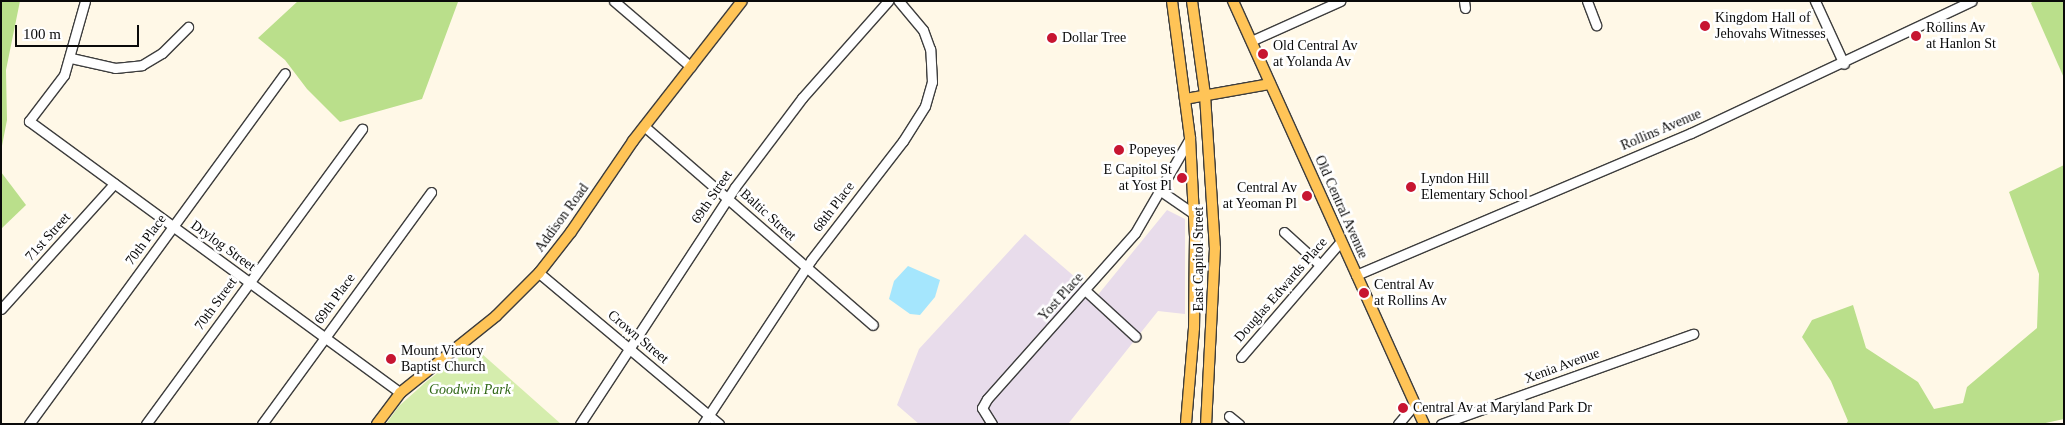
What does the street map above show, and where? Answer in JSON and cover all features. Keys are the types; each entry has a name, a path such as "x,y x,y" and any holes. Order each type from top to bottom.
{"main road":[{"name":"Addison Road","path":"377,424 400,393 496,316 539,273 644,126 742,1"},
{"name":"East Capitol Street","path":"1172,1 1190,138 1194,214 1194,328 1186,424"},
{"name":"East Capitol Street","path":"1192,1 1205,95 1215,248 1206,424"},
{"name":"Old Central Avenue","path":"1233,1 1424,424"},
{"path":"1185,99 1270,84"}],"street":[{"path":"85,1 70,58 115,68 142,65 162,53 188,27"},
{"path":"614,1 691,67"},
{"name":"69th Street","path":"580,424 727,198 802,98 888,1"},
{"name":"68th Place","path":"703,424 806,268 903,141 929,95 932,68 928,42 923,30 899,1"},
{"path":"1251,41 1340,1"},
{"path":"1587,1 1596,25"},
{"path":"1815,1 1844,64"},
{"name":"Rollins Avenue","path":"1356,275 1690,133 1844,64 1972,1"},
{"name":"Drylog Street","path":"70,58 56,90 29,122 400,393"},
{"name":"70th Place","path":"29,424 285,73"},
{"name":"Baltic Street","path":"644,126 873,325"},
{"name":"70th Street","path":"146,424 362,129"},
{"name":"Yost Place","path":"989,421 982,408 992,392 1086,291 1135,233 1158,189 1190,138"},
{"name":"71st Street","path":"1,309 114,184"},
{"path":"1158,189 1194,214"},
{"name":"69th Place","path":"262,424 431,192"},
{"path":"1284,232 1319,264"},
{"name":"Douglas Edwards Place","path":"1241,356 1319,264 1341,241"},
{"name":"Crown Street","path":"539,273 718,424"},
{"path":"1086,291 1135,336"},
{"name":"Xenia Avenue","path":"1441,424 1693,334"},
{"path":"1398,424 1415,404"},
{"path":"1229,416 1239,424"}],"shaded area":[{"path":"1167,210 1185,219 1185,314 1158,311 1068,424 919,424 897,405 919,349 1025,234 1097,296"}],"green space":[{"path":"1,1 20,1 6,70 7,120 1,151"},
{"path":"298,1 458,2 422,99 340,122 307,89 285,60 258,38"},
{"path":"2034,1 2064,1 2064,78 2031,3"},
{"path":"2064,165 2064,419 2041,424 1846,424 1848,421 1831,381 1802,337 1812,320 1853,305 1866,348 1918,382 1934,409 1963,403 1967,387 2037,328 2039,274 2009,192"},
{"path":"1,172 26,205 1,229"},
{"name":"Goodwin Park","path":"473,346 561,424 386,424 399,406 427,381"}],"water":[{"path":"908,266 940,280 935,297 920,315 910,314 889,299 894,281"}],"place":[{"name":"Kingdom Hall of Jehovahs Witnesses","path":"1705,26"},
{"name":"Rollins Av at Hanlon St","path":"1916,36"},
{"name":"Dollar Tree","path":"1052,38"},
{"name":"Old Central Av at Yolanda Av","path":"1263,54"},
{"name":"Popeyes","path":"1119,150"},
{"name":"E Capitol St at Yost Pl","path":"1182,178"},
{"name":"Lyndon Hill Elementary School","path":"1411,187"},
{"name":"Central Av at Yeoman Pl","path":"1307,196"},
{"name":"Central Av at Rollins Av","path":"1364,293"},
{"name":"Mount Victory Baptist Church","path":"391,359"},
{"name":"Central Av at Maryland Park Dr","path":"1403,408"}]}
